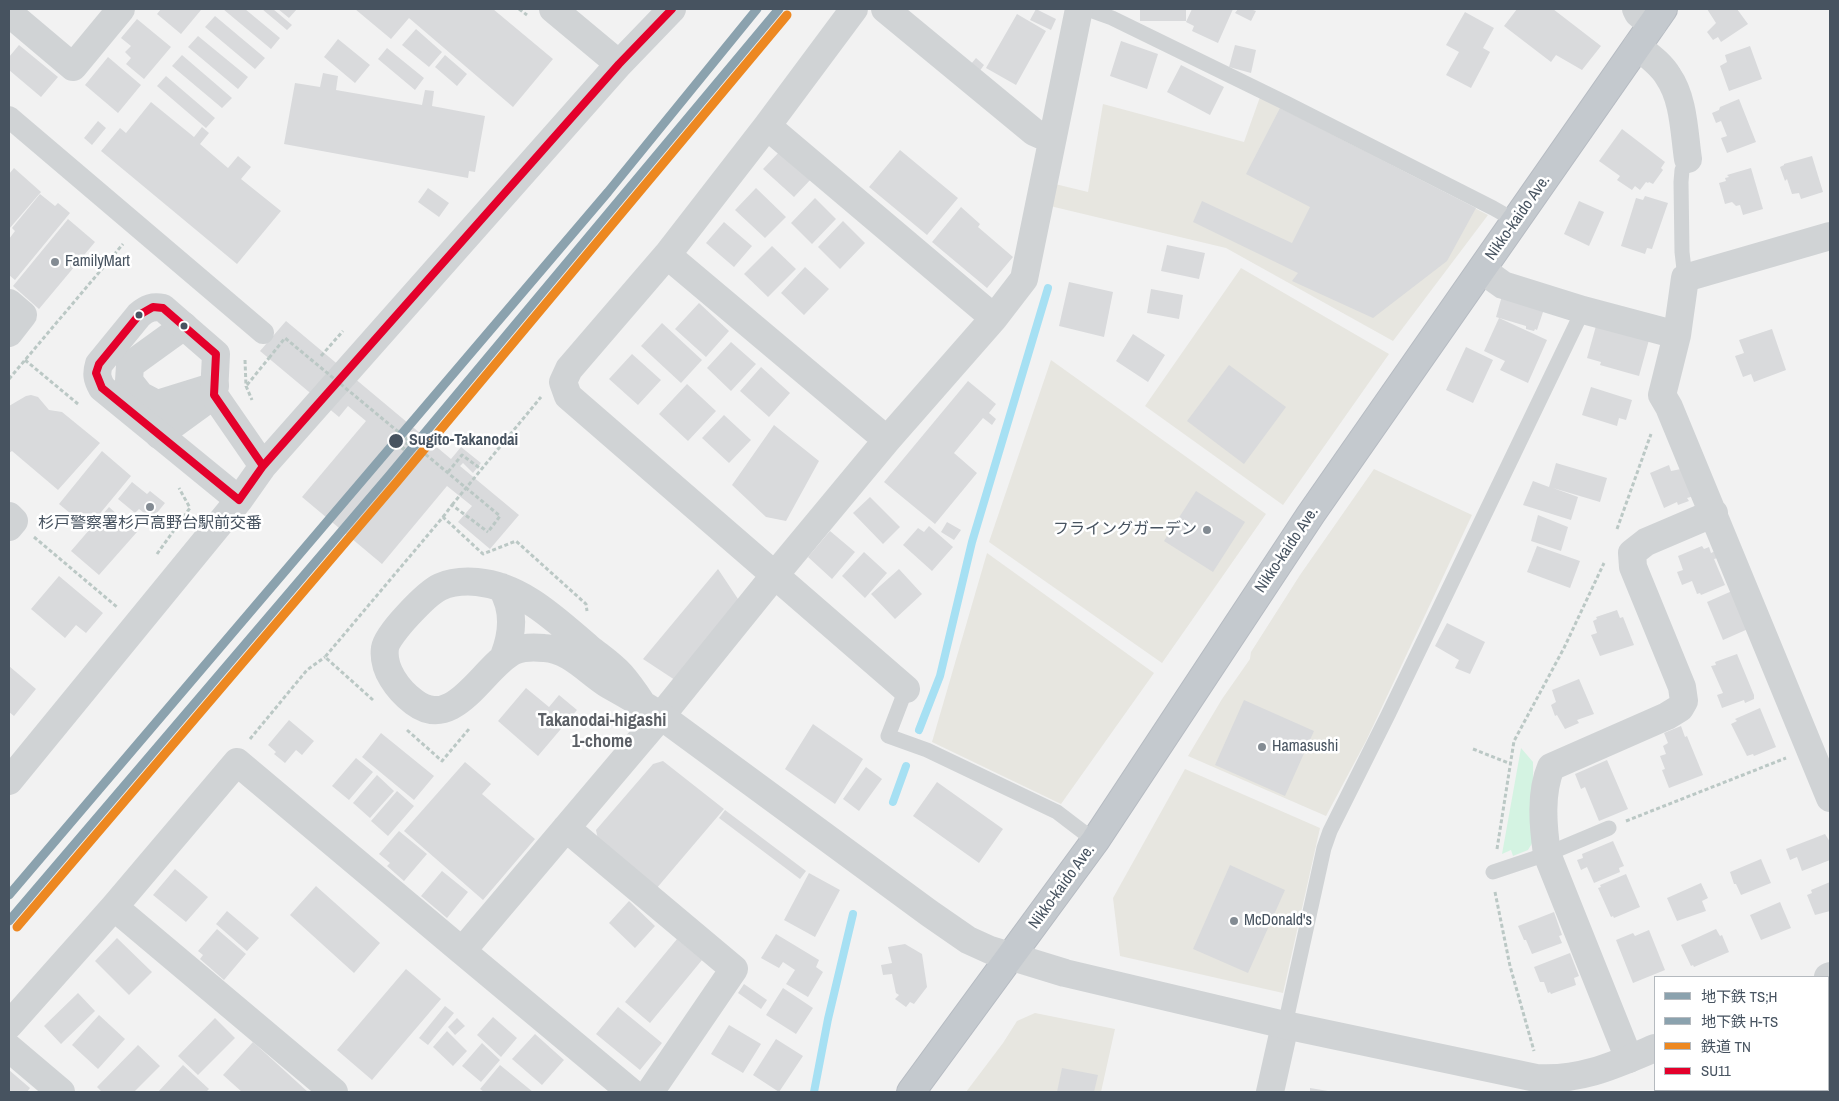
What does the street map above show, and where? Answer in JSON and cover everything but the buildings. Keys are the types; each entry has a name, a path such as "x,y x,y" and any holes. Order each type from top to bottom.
{"highway":[{"name":"Nikko-kaido Ave.","path":"911,1092 1096,841 1311,514 1516,221 1647,22"}],"street":[{"path":"9,13 73,67 121,9"},
{"path":"9,781 239,500 263,466 619,64 672,9"},
{"path":"854,9 767,126 667,255 569,369 563,382 568,396 906,689"},
{"path":"884,9 1034,132 1052,140"},
{"path":"462,951 566,828 651,709 774,576 887,440 994,318 1024,279 1079,9"},
{"path":"543,15 619,64"},
{"path":"1647,22 1680,102 1688,159"},
{"path":"9,117 263,333"},
{"path":"767,126 994,318"},
{"path":"1830,236 1685,278 1677,335 1662,395 1669,407 1714,514 1830,798"},
{"path":"667,255 887,440"},
{"path":"1482,270 1503,285 1583,310 1677,335"},
{"path":"9,303 23,315 9,333"},
{"path":"239,500 102,388 96,373 99,364 146,309 155,306 164,308 216,354 215,390 263,466"},
{"path":"184,326 130,365 129,381 140,395 157,404 215,390"},
{"path":"159,435 215,390"},
{"path":"1629,1059 1547,854 1544,830 1546,779 1551,767 1667,716 1680,708 1684,700 1682,687 1633,567 1632,553 1646,542 1714,514"},
{"path":"651,709 621,674 576,637 535,604 519,594 501,587 478,582 458,582 440,587 408,615 385,646 384,659 389,673 404,694 427,710 437,711 448,708 464,698 504,656 516,649 547,648 562,653 574,659 608,684 651,709 968,940 1012,957 1065,973 1285,1025 1571,1085 1590,1074 1654,1048"},
{"path":"501,587 508,598 512,616 510,640 504,656"},
{"path":"9,1024 114,907 237,762 631,1092"},
{"path":"566,828 734,969 650,1092"},
{"path":"114,907 334,1092"},
{"path":"1270,1092 1285,1025"},
{"path":"9,1048 61,1092"}],"lane":[{"path":"1087,9 1112,18 1286,103 1516,221"},
{"path":"1685,278 1682,252 1681,182 1682,170 1688,159"},
{"path":"1285,1025 1324,848 1330,831 1388,715 1583,310"},
{"path":"906,689 888,736 927,750 1057,812 1096,841"},
{"path":"1492,872 1547,854 1609,828"}],"path":[{"path":"520,9 543,15"},
{"path":"9,379 138,227"},
{"path":"310,371 346,328"},
{"path":"253,402 246,386 244,354 263,333"},
{"path":"246,386 285,338 500,516 488,532 452,505"},
{"path":"25,360 84,409"},
{"path":"1615,535 1662,395"},
{"path":"443,517 480,468 542,396"},
{"path":"402,450 409,441"},
{"path":"448,472 462,455 480,468"},
{"path":"152,562 190,508 180,489 173,483"},
{"path":"11,522 119,608 124,601"},
{"path":"1536,1078 1534,1048 1510,966 1492,872 1514,741 1564,648 1608,557"},
{"path":"237,762 245,745 307,670 325,657"},
{"path":"1609,828 1810,748"},
{"path":"1473,749 1511,764"}],"shaded area":[{"path":"1260,97 1488,215 1393,341 1226,248 1050,206 1055,184 1088,192 1103,104 1244,142"},
{"path":"1241,268 1389,354 1283,505 1145,406"},
{"path":"1051,360 1266,514 1162,663 989,542"},
{"path":"1374,469 1472,515 1366,741 1326,816 1188,756 1222,699 1250,659 1251,652 1300,575"},
{"path":"987,553 1154,673 1061,804 932,742"},
{"path":"1185,769 1320,828 1283,993 1120,956 1113,898"},
{"path":"1035,1013 1115,1029 1101,1092 966,1092 1017,1021"}],"green space":[{"path":"1521,748 1533,762 1534,840 1528,850 1513,856 1511,850 1502,854"}],"waterway":[{"path":"919,730 940,676 972,542 1048,288"},
{"path":"893,802 906,766"},
{"path":"814,1092 828,1019 853,914"}],"metro line":[{"name":"H-TS","path":"9,895 608,192 757,9"},
{"name":"TS;H","path":"9,921 388,477 779,9"}],"rail line":[{"name":"TN","path":"17,927 396,483 787,15"}],"transit line":[{"name":"SU11","path":"263,466 619,64 672,9"},
{"name":"SU11","path":"153,307 163,308 216,354 214,395 263,466 239,500 102,388 96,373 99,364 139,315 153,307"}],"place":[{"name":"FamilyMart","path":"55,262"},
{"name":"Sugito-Takanodai","path":"396,441"},
{"name":"杉戸警察署杉戸高野台駅前交番","path":"150,507"},
{"name":"フライングガーデン","path":"1207,530"},
{"name":"Hamasushi","path":"1262,747"},
{"name":"McDonald's","path":"1234,921"}],"district":[{"name":"Takanodai-higashi 1-chome","path":"602,731"}]}
